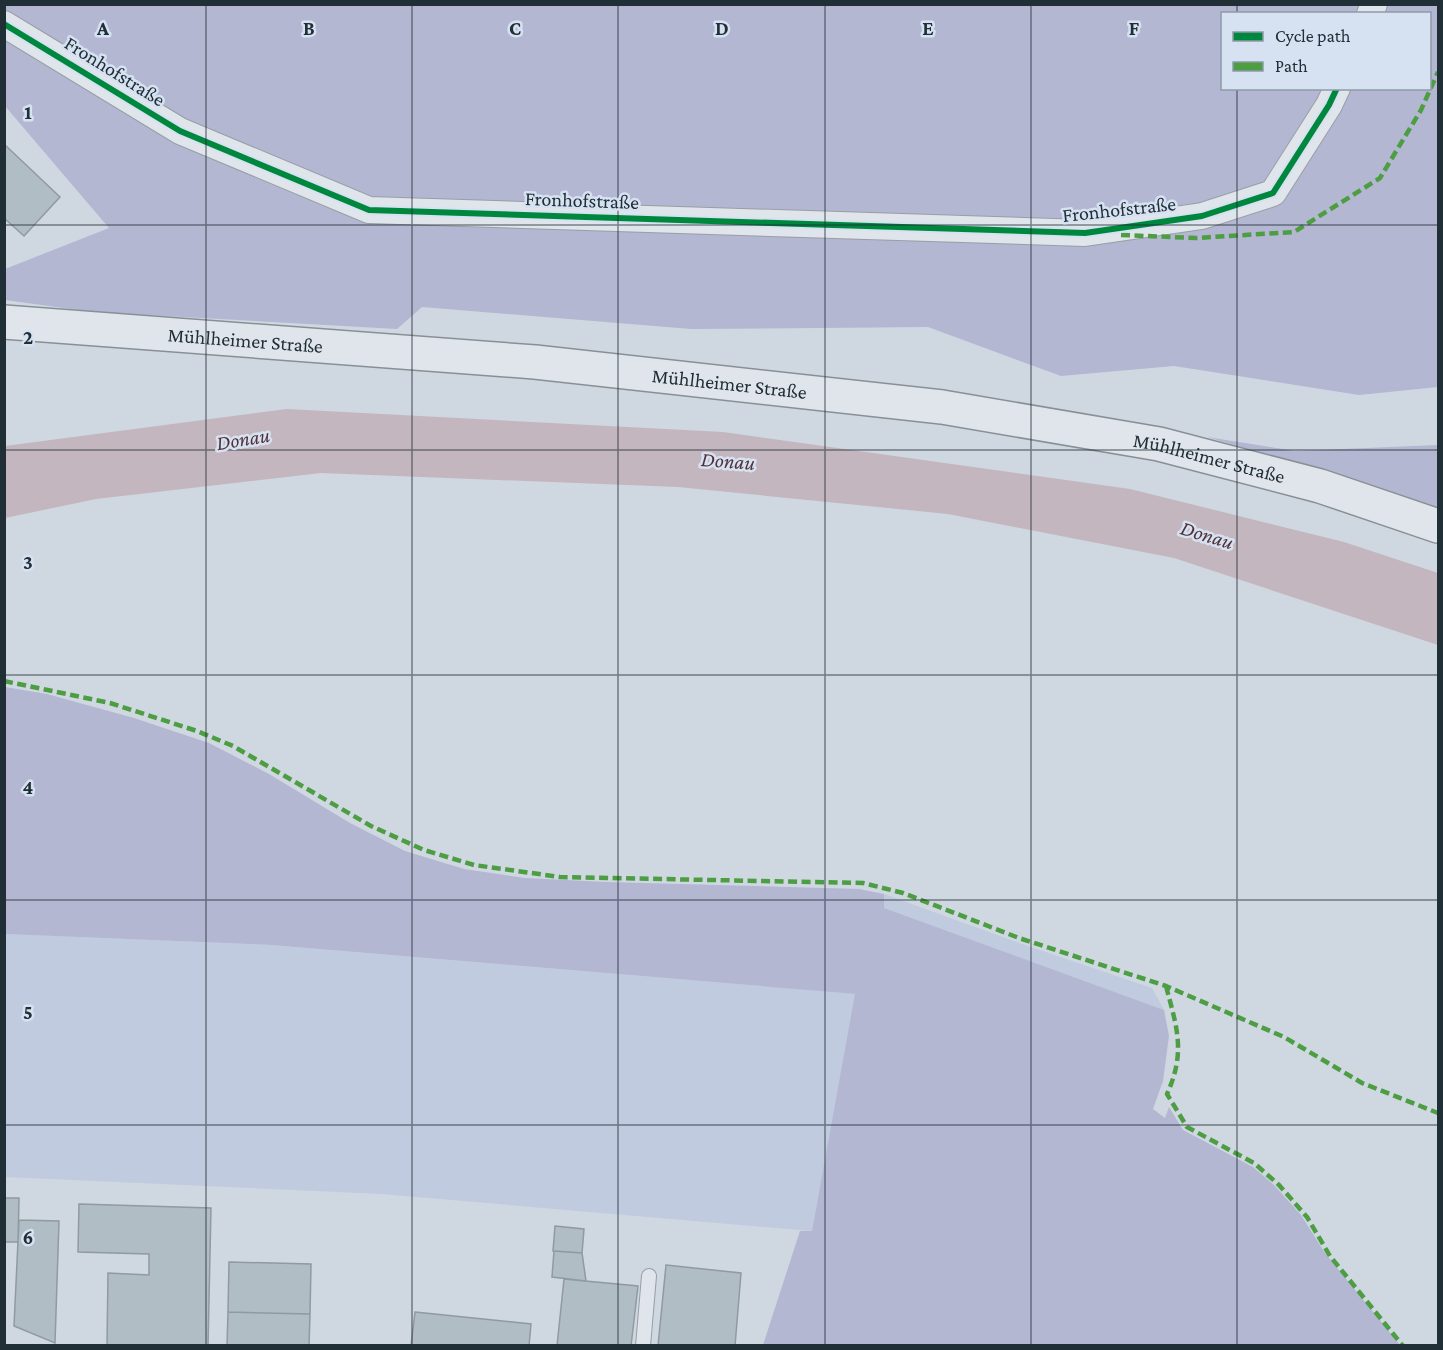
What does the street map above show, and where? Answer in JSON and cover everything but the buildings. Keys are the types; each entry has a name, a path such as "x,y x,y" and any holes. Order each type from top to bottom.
{"main road":[{"name":"Mühlheimer Straße","path":"4,322 535,362 942,407 1159,444 1320,486 1438,526"}],"street":[{"name":"Fronhofstraße","path":"4,24 110,86 180,131 369,210 1085,233 1202,216 1273,193 1329,105 1336,90"}],"lane":[{"path":"643,1346 649,1276"}],"shaded area":[{"path":"5,5 1438,5 1438,387 1359,395 1174,366 1061,376 928,327 691,329 422,307 397,329 93,312 5,300 5,269 109,228 5,106"},
{"path":"1207,437 1295,451 1438,445 1438,510 1312,468"},
{"path":"5,687 47,694 134,718 209,743 269,774 350,823 405,851 464,869 525,878 859,889 884,894 884,908 1164,1010 1169,1036 1163,1081 1153,1109 1165,1118 1169,1107 1183,1130 1253,1167 1274,1185 1301,1215 1325,1253 1400,1345 763,1345 800,1231 812,1231 855,994 272,945 5,934"},
{"path":"884,894 1152,988 1164,1010 883,908"},
{"path":"5,934 272,945 856,994 812,1231 381,1194 5,1177"}],"water":[{"name":"Donau","path":"287,409 723,432 1130,489 1344,542 1438,573 1438,645 1174,558 948,514 678,487 321,473 96,499 5,518 5,446"}],"marked path":[{"path":"1431,88 1438,72"},
{"path":"1121,235 1196,238 1294,232 1380,178 1421,110 1430,90"},
{"path":"4,681 110,703 197,731 233,746 371,826 424,850 474,865 560,877 863,883 903,893 1019,938 1166,986 1284,1037 1362,1083 1438,1113"},
{"path":"1166,986 1178,1040 1176,1065 1167,1094 1187,1127 1254,1163 1279,1185 1307,1217 1330,1256 1403,1346"}],"cycle path":[{"path":"4,24 180,131 369,210 1085,233 1202,216 1273,193 1329,105 1336,90"}]}
